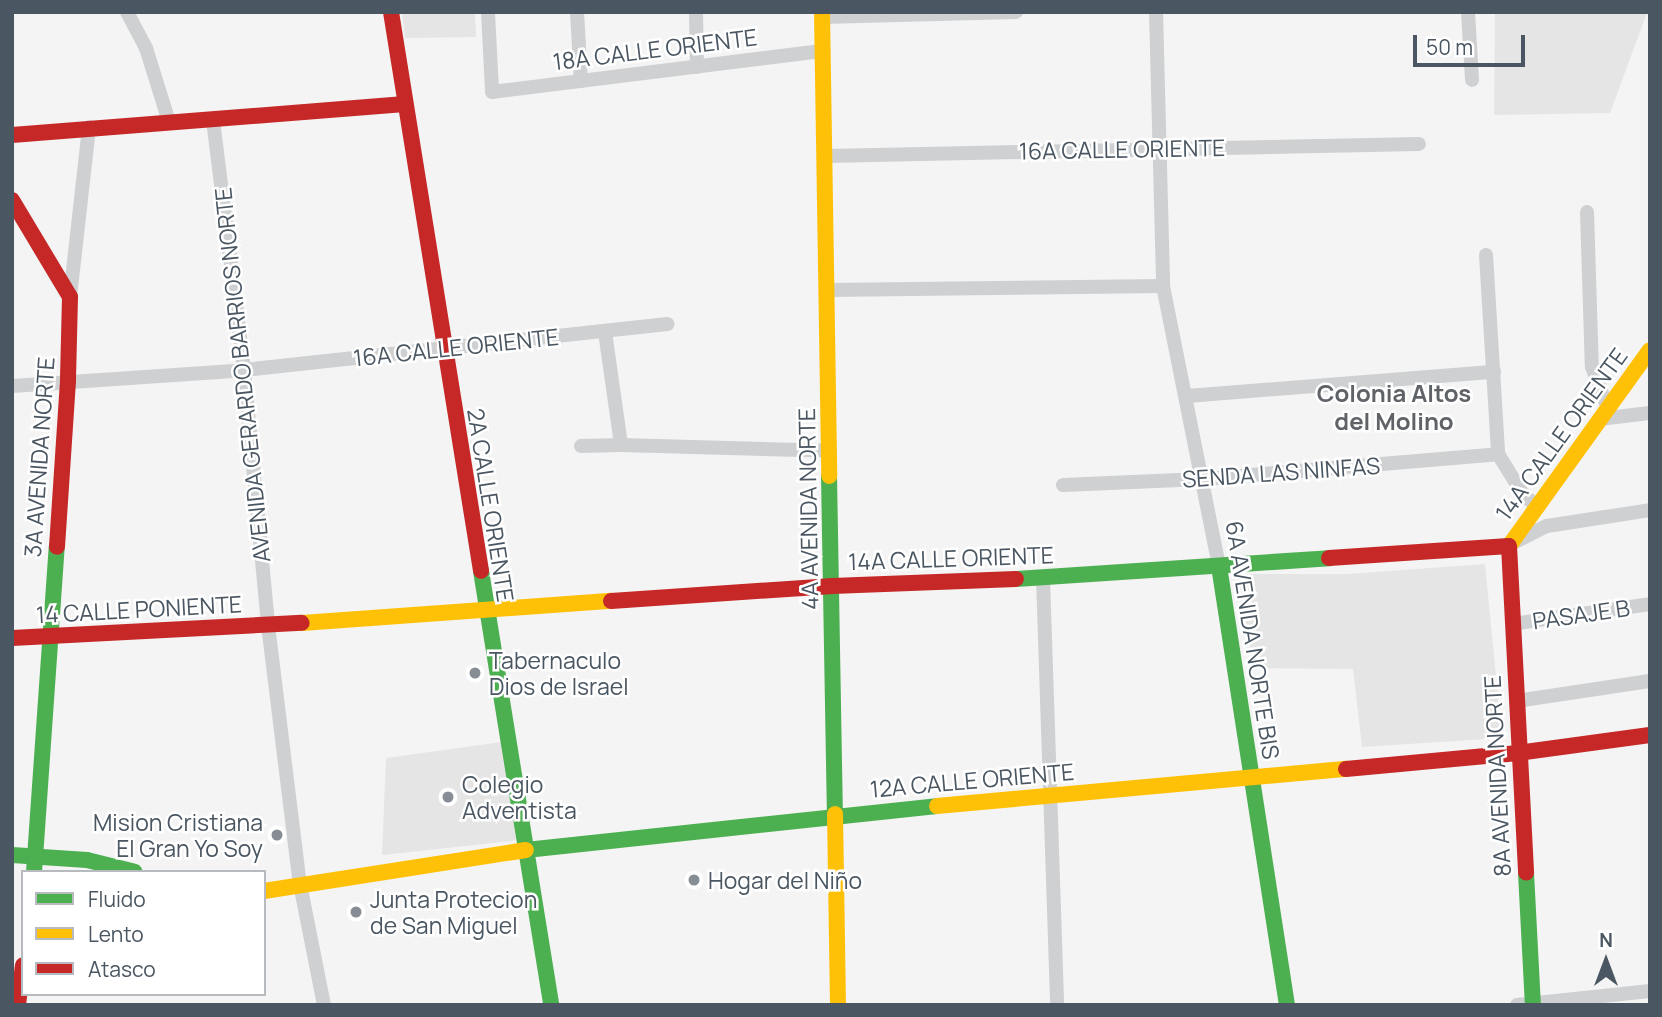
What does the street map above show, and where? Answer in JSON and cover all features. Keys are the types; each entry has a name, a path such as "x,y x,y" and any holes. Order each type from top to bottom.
{"street":[{"path":"127,12 146,48 169,122"},
{"name":"18A CALLE ORIENTE","path":"488,12 492,92 823,51"},
{"path":"577,12 581,81"},
{"path":"696,12 697,67"},
{"path":"822,15 1016,12"},
{"name":"6A AVENIDA NORTE BIS","path":"1156,12 1163,286 1219,566 1287,1005"},
{"path":"1468,12 1472,80"},
{"name":"4A AVENIDA NORTE","path":"822,15 838,1005"},
{"name":"2A CALLE ORIENTE","path":"392,18 485,609 551,1005"},
{"path":"12,135 405,104"},
{"name":"AVENIDA GERARDO BARRIOS NORTE","path":"213,120 244,370 268,625 300,884 324,1005"},
{"name":"3A AVENIDA NORTE","path":"35,864 68,381 70,297 89,127"},
{"name":"16A CALLE ORIENTE","path":"825,156 1160,147 1419,144"},
{"path":"12,200 70,297"},
{"path":"1587,212 1592,368 1603,413 1650,413"},
{"path":"1486,255 1498,454 1524,496 1538,506"},
{"path":"828,290 1163,286"},
{"name":"16A CALLE ORIENTE","path":"12,387 244,370 668,324"},
{"path":"605,331 621,444"},
{"name":"14A CALLE ORIENTE","path":"1509,546 1650,350"},
{"path":"1187,396 1494,372"},
{"path":"581,446 621,444 830,448"},
{"name":"SENDA LAS NINFAS","path":"1063,485 1203,479 1498,454"},
{"name":"14A CALLE ORIENTE","path":"268,625 832,586 1043,578 1509,546 1547,526 1650,510"},
{"name":"8A AVENIDA NORTE","path":"1509,546 1527,1004"},
{"path":"1043,578 1056,1005"},
{"name":"PASAJE B","path":"1512,624 1650,604"},
{"name":"14 CALLE PONIENTE","path":"12,638 268,625"},
{"path":"1516,701 1650,681"},
{"name":"12A CALLE ORIENTE","path":"266,891 527,850 835,815 1518,752 1650,735"},
{"path":"12,855 35,864 87,860 127,870"},
{"path":"18,1005 21,981"},
{"path":"1527,1004 1650,991"}],"shaded area":[{"path":"402,12 475,12 476,37 405,38"},
{"path":"1647,13 1610,113 1494,115 1495,14"},
{"path":"1485,564 1502,738 1362,747 1353,669 1254,668 1237,574 1348,574"},
{"name":"Colegio Adventista","path":"502,742 520,836 513,841 382,855 386,758"}],"traffic: fast":[{"path":"829,476 835,814"},
{"path":"34,870 57,547"},
{"path":"1016,579 1329,558"},
{"path":"1219,566 1287,1005"},
{"path":"481,571 551,1005"},
{"path":"526,850 937,806"},
{"path":"12,855 87,860 127,870"},
{"path":"1526,873 1533,1005"}],"traffic: slow":[{"path":"822,12 829,476"},
{"path":"1509,546 1650,350"},
{"path":"302,623 611,601"},
{"path":"937,806 1346,769"},
{"path":"835,814 838,1005"},
{"path":"266,891 526,850"}],"traffic: jam":[{"path":"391,12 481,571"},
{"path":"12,135 405,104"},
{"path":"12,200 70,297 68,381 57,547"},
{"path":"1509,546 1526,873"},
{"path":"1329,558 1509,546"},
{"path":"611,601 832,586 1016,579"},
{"path":"12,638 302,623"},
{"path":"1346,769 1518,753 1650,735"},
{"path":"18,1005 21,981"}],"place":[{"name":"Tabernaculo Dios de Israel","path":"475,673"},
{"name":"Colegio Adventista","path":"448,797"},
{"name":"Mision Cristiana El Gran Yo Soy","path":"277,835"},
{"name":"Hogar del Niño","path":"694,880"},
{"name":"Junta Protecion de San Miguel","path":"356,912"}],"district":[{"name":"Colonia Altos del Molino","path":"1394,407"}]}
